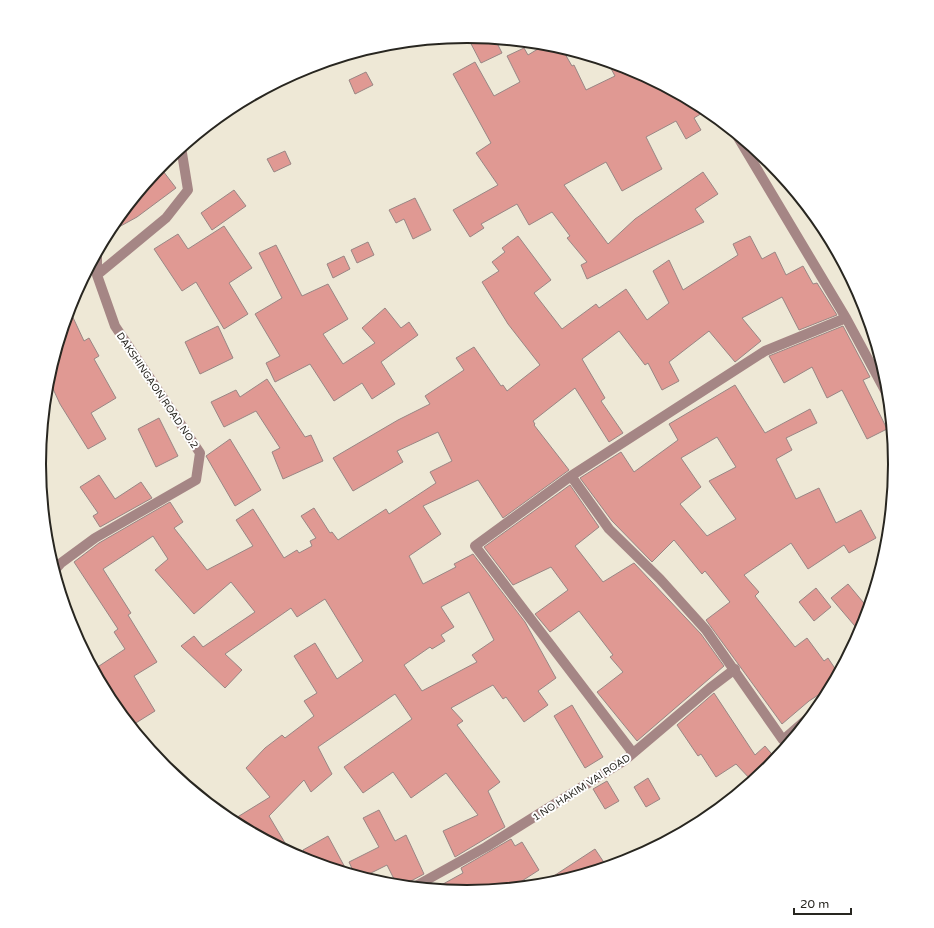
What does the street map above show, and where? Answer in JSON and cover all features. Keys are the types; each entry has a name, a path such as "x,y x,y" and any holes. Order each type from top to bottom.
{"street":[{"path":"743,145 846,318 880,383"},
{"path":"97,274 166,218 188,190 182,154"},
{"name":"DAKSHINGAON ROAD NO.2","path":"58,566 95,538 196,480 200,453 115,326 97,274 97,263"},
{"path":"633,753 475,546 571,476 765,351 846,318"},
{"path":"571,476 609,529 660,579 706,630 735,669 783,740 791,733"},
{"name":"1 NO HAKIM VAI ROAD","path":"423,882 486,847 633,753 710,688 735,669"}],"building":[{"path":"471,43 498,44 502,53 481,63"},
{"path":"524,48 528,55 537,49 565,55 572,66 574,65 586,90 615,76 611,68 653,86 678,99 701,114 694,118 701,130 686,139 676,121 646,137 662,169 622,191 606,162 564,185 608,244 635,219 703,172 718,194 695,209 704,222 587,279 581,265 587,262 567,238 570,236 552,212 529,225 517,204 481,224 484,228 470,237 453,210 498,185 476,153 491,143 453,74 475,62 494,96 520,82 507,56"},
{"path":"366,72 373,85 355,94 349,80"},
{"path":"285,151 291,164 274,172 267,159"},
{"path":"164,172 176,188 137,217 119,227 150,186"},
{"path":"234,190 246,206 212,230 201,213"},
{"path":"415,198 431,230 413,239 404,219 396,223 389,210"},
{"path":"224,226 252,268 229,283 248,314 224,329 196,282 182,291 154,249 178,234 188,249"},
{"path":"518,236 551,280 534,293 562,329 596,304 599,308 626,289 647,320 669,303 653,271 669,260 683,290 738,255 733,244 750,236 762,259 775,252 786,275 803,266 813,284 817,283 837,315 799,330 782,297 742,318 761,341 735,362 709,331 669,362 679,381 662,390 648,363 645,365 619,331 582,359 605,398 601,401 623,433 609,442 575,388 533,421 535,424 534,425 569,470 503,518 478,480 423,506 441,534 409,556 423,584 456,567 454,564 473,554 525,622 556,678 538,691 548,705 524,722 506,697 503,699 493,685 451,708 463,721 457,725 500,782 488,791 505,827 455,857 443,831 478,815 446,773 411,798 393,772 363,793 344,767 412,719 395,694 318,747 332,774 311,792 304,780 269,816 286,844 256,829 238,817 270,797 246,768 265,748 282,735 285,738 314,716 304,701 317,693 294,656 315,643 337,679 363,661 325,599 297,617 291,608 225,654 242,670 225,688 181,646 194,636 203,647 255,612 231,582 194,614 155,570 168,559 153,536 103,569 131,613 128,615 157,662 134,676 155,711 135,723 117,698 98,667 125,649 114,632 118,629 74,562 99,543 170,502 183,522 174,528 207,570 253,546 236,520 253,509 284,558 297,550 299,553 312,546 310,541 316,538 301,516 314,508 330,533 332,532 338,540 386,509 389,514 436,483 430,472 452,461 438,432 397,451 403,462 353,491 333,458 398,420 430,404 425,396 464,370 456,358 474,347 501,386 503,385 507,391 540,365 508,324 482,282 499,271 492,262 505,252 502,248","holes":["469,592 494,640 472,655 477,662 422,691 404,665 430,647 432,649 445,641 441,635 454,627 441,607"]},
{"path":"368,242 374,255 357,263 351,250"},
{"path":"276,245 302,296 328,284 348,319 323,334 343,364 375,343 362,328 385,308 401,328 409,322 418,335 381,362 395,384 372,399 362,383 334,401 310,364 275,382 266,363 280,356 255,314 282,298 259,253"},
{"path":"344,256 350,269 333,278 327,264"},
{"path":"73,317 84,341 89,338 99,356 94,359 116,398 91,413 106,439 88,449 60,404 53,389 60,355"},
{"path":"218,326 233,358 200,374 185,342"},
{"path":"843,326 870,377 863,380 886,429 867,439 842,390 827,398 812,367 784,383 769,356"},
{"path":"267,379 305,437 311,435 323,461 283,479 272,452 280,448 256,411 224,427 211,402 236,390 240,397"},
{"path":"735,385 765,433 810,409 817,423 786,438 792,450 776,459 796,499 819,488 836,523 861,510 876,538 849,553 844,545 808,569 791,543 744,575 759,592 755,596 795,647 807,638 824,661 828,658 835,669 820,694 782,724 706,620 730,602 705,571 702,574 674,540 652,562 612,521 580,478 621,452 634,472 678,440 669,424","holes":["717,437 736,467 709,481 736,519 707,536 680,504 701,487 681,458"]},
{"path":"159,418 178,456 156,467 138,429"},
{"path":"230,439 261,490 235,506 206,456"},
{"path":"99,475 115,499 141,482 152,498 100,527 93,516 98,513 80,487"},
{"path":"570,485 599,527 575,546 603,582 634,563 701,634 724,666 637,741 597,692 623,672 610,657 613,655 579,611 550,632 535,614 568,590 551,567 513,585 484,547"},
{"path":"848,584 864,604 855,627 831,598"},
{"path":"816,588 831,607 814,621 799,602"},
{"path":"714,693 755,755 765,746 772,754 749,777 736,764 716,777 701,754 698,756 677,725"},
{"path":"572,705 603,757 585,768 554,716"},
{"path":"648,778 660,799 646,807 634,787"},
{"path":"607,781 619,801 605,809 593,789"},
{"path":"379,810 395,841 406,835 424,874 411,881 394,878 387,865 370,874 352,869 349,862 379,847 363,818"},
{"path":"328,836 345,867 306,853 303,850"},
{"path":"511,839 515,846 522,842 539,870 522,881 495,884 443,884 463,873 461,868"},
{"path":"595,849 604,862 576,871 554,876"}]}
